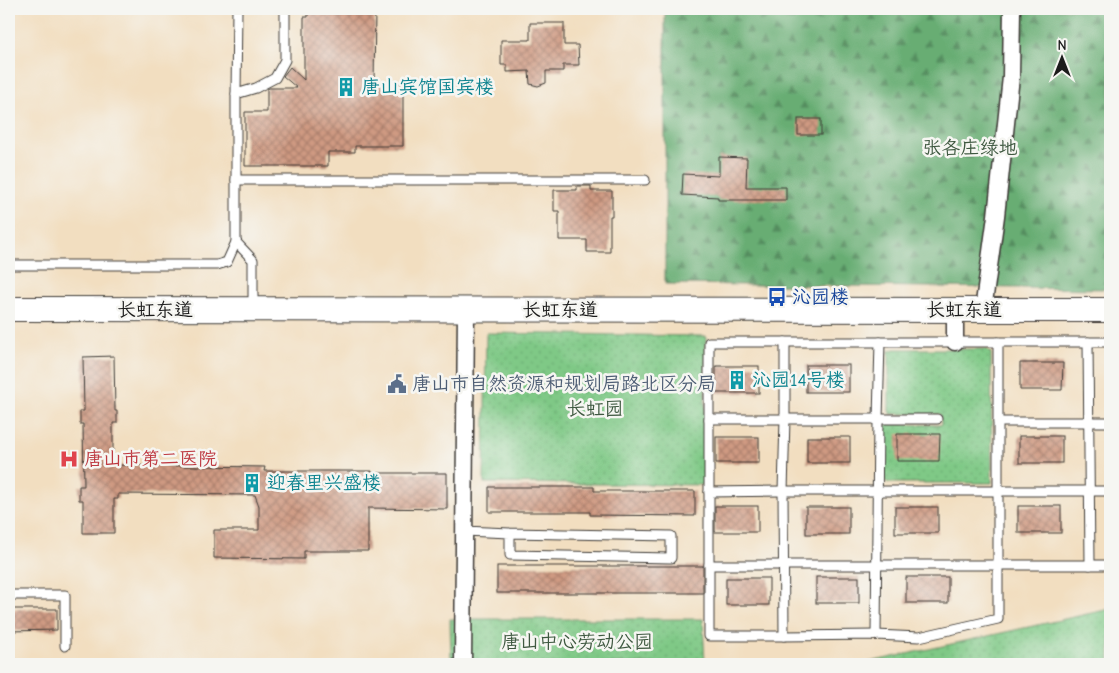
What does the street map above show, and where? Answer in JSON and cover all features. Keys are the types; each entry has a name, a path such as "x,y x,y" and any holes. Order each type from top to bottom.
{"street":[{"path":"982,310 996,216 1011,77 1012,9"},
{"name":"长虹东道","path":"9,309 1110,310"},
{"path":"463,664 466,310"},
{"path":"955,310 955,342"}],"lane":[{"path":"9,265 217,264 227,262 236,242 237,9"},
{"path":"236,94 256,88 275,78 286,60 286,9"},
{"path":"236,180 645,180"},
{"path":"236,242 253,260 253,310"},
{"path":"998,342 998,619 919,637 876,635 710,636 709,342 785,342 880,342 955,342 998,342 1110,342"},
{"path":"784,636 785,342"},
{"path":"876,635 880,342"},
{"path":"1088,342 1090,565"},
{"path":"709,420 937,419"},
{"path":"998,422 1110,422"},
{"path":"709,492 1110,492"},
{"path":"464,531 671,536 671,558 510,555 510,533"},
{"path":"709,565 1110,565"},
{"path":"9,595 65,595 65,646"}],"green space":[{"name":"张各庄绿地","path":"665,9 1110,9 1110,289 665,284"},
{"name":"长虹园","path":"486,333 706,336 704,485 484,483"},
{"path":"894,349 987,349 991,353 992,483 887,483 884,480 885,426 888,424 941,425 940,414 891,414 889,411 889,351"},
{"path":"1110,609 1110,664 861,664"},
{"name":"唐山中心劳动公园","path":"450,619 703,619 705,664 451,664"}],"building":[{"name":"唐山宾馆国宾楼","path":"316,9 375,11 374,83 403,83 403,146 355,146 355,152 328,152 328,166 245,166 245,112 267,112 267,89 269,88 297,88 283,76 290,67 304,80 304,17 308,17 308,12 316,12"},
{"path":"530,23 564,23 564,45 578,45 579,65 563,65 563,71 546,71 546,83 538,86 530,84 529,71 507,72 507,65 501,65 501,40 530,40"},
{"path":"798,119 821,119 821,135 798,135"},
{"path":"719,157 747,158 746,187 786,187 786,200 718,200 718,197 682,195 683,174 719,176"},
{"path":"577,186 591,186 591,191 612,191 610,252 587,252 587,240 559,240 559,211 554,211 554,190 577,190"},
{"path":"114,356 117,423 113,423 113,465 265,467 264,471 447,473 447,509 368,508 368,551 304,551 304,559 214,558 214,530 259,530 259,506 255,495 118,494 118,499 114,499 114,533 83,533 83,500 79,500 79,486 84,486 83,424 80,424 80,411 84,411 83,357"},
{"path":"1020,363 1063,363 1062,390 1020,390"},
{"path":"806,365 849,365 849,392 806,392"},
{"name":"沁园14号楼","path":"716,366 759,366 759,393 716,393"},
{"path":"897,434 940,434 939,461 897,461"},
{"path":"1019,436 1062,436 1062,463 1019,463"},
{"path":"716,437 759,437 759,463 716,463"},
{"path":"807,437 850,437 850,463 807,463"},
{"path":"489,487 594,487 594,491 695,491 695,516 590,515 590,512 489,512"},
{"path":"715,506 758,506 758,532 715,532"},
{"path":"1018,506 1061,506 1061,533 1018,533"},
{"path":"806,507 849,507 849,534 806,534"},
{"path":"895,507 938,507 938,533 895,533"},
{"path":"497,566 703,566 703,593 497,593"},
{"path":"816,577 859,577 859,603 816,603"},
{"path":"906,577 948,577 948,603 906,603"},
{"path":"726,578 769,578 769,605 726,605"},
{"path":"9,609 57,609 57,630 9,631"}],"place":[{"name":"唐山宾馆国宾楼","path":"346,87"},
{"name":"沁园楼","path":"777,297"},
{"name":"沁园14号楼","path":"737,380"},
{"name":"唐山市自然资源和规划局路北区分局","path":"397,384"},
{"name":"唐山市第二医院","path":"69,459"},
{"name":"迎春里兴盛楼","path":"252,483"}]}
